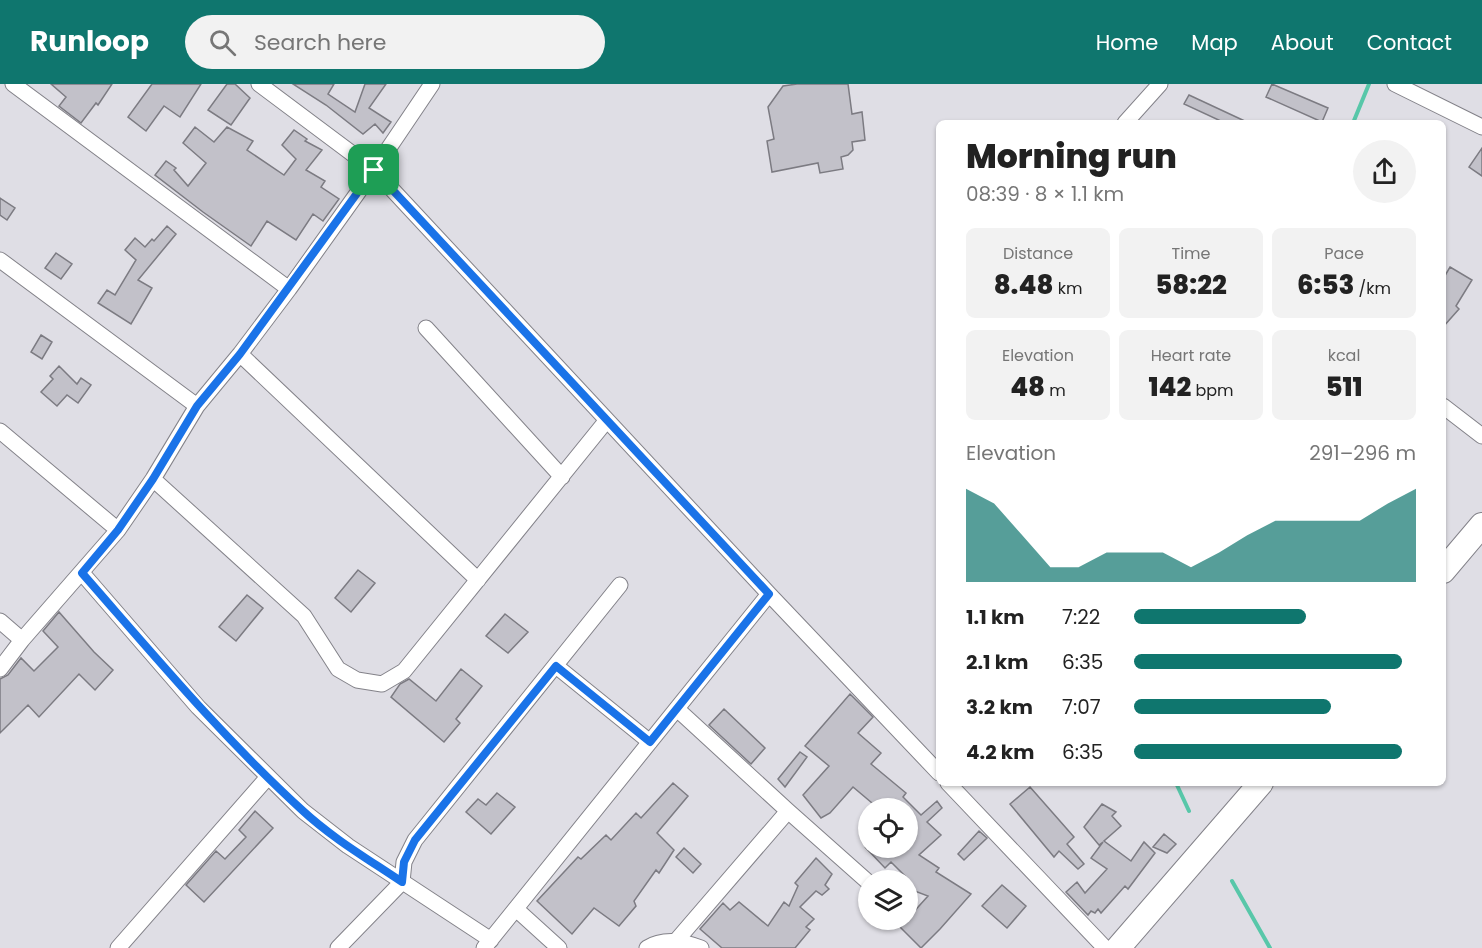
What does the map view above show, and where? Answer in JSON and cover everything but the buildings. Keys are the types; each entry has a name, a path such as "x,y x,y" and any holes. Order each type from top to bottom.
{"main road":[{"path":"1446,567 1482,525"},
{"path":"1118,948 1258,786"}],"street":[{"path":"13,84 289,289"},
{"path":"259,84 374,170 936,770"},
{"path":"0,669 22,640 118,530 153,479 197,406 289,289 432,84"},
{"path":"1128,120 1160,84"},
{"path":"1395,84 1482,127"},
{"path":"0,260 197,406"},
{"path":"426,328 562,477"},
{"path":"240,354 478,580"},
{"path":"1446,408 1482,436"},
{"path":"153,479 304,616 338,669 357,680 382,684 404,671 608,420"},
{"path":"0,431 118,530"},
{"path":"82,573 198,707 303,811 348,846 488,944 769,594"},
{"path":"338,948 402,882 404,862 415,840 620,585"},
{"path":"0,621 22,640"},
{"path":"556,666 650,742"},
{"path":"677,709 858,873"},
{"path":"118,948 268,777"},
{"path":"951,786 1105,948"},
{"path":"676,940 788,811"},
{"path":"516,909 559,948"},
{"path":"647,948 676,940 700,948"}],"waterway":[{"path":"1354,120 1369,84"},
{"path":"1177,786 1189,811"},
{"path":"1232,881 1270,948"}],"route":[{"path":"374,170 769,594 650,742 556,666 415,840 404,862 402,882 348,846 303,811 198,707 82,573 118,530 153,479 197,406 289,289 374,170"}]}
